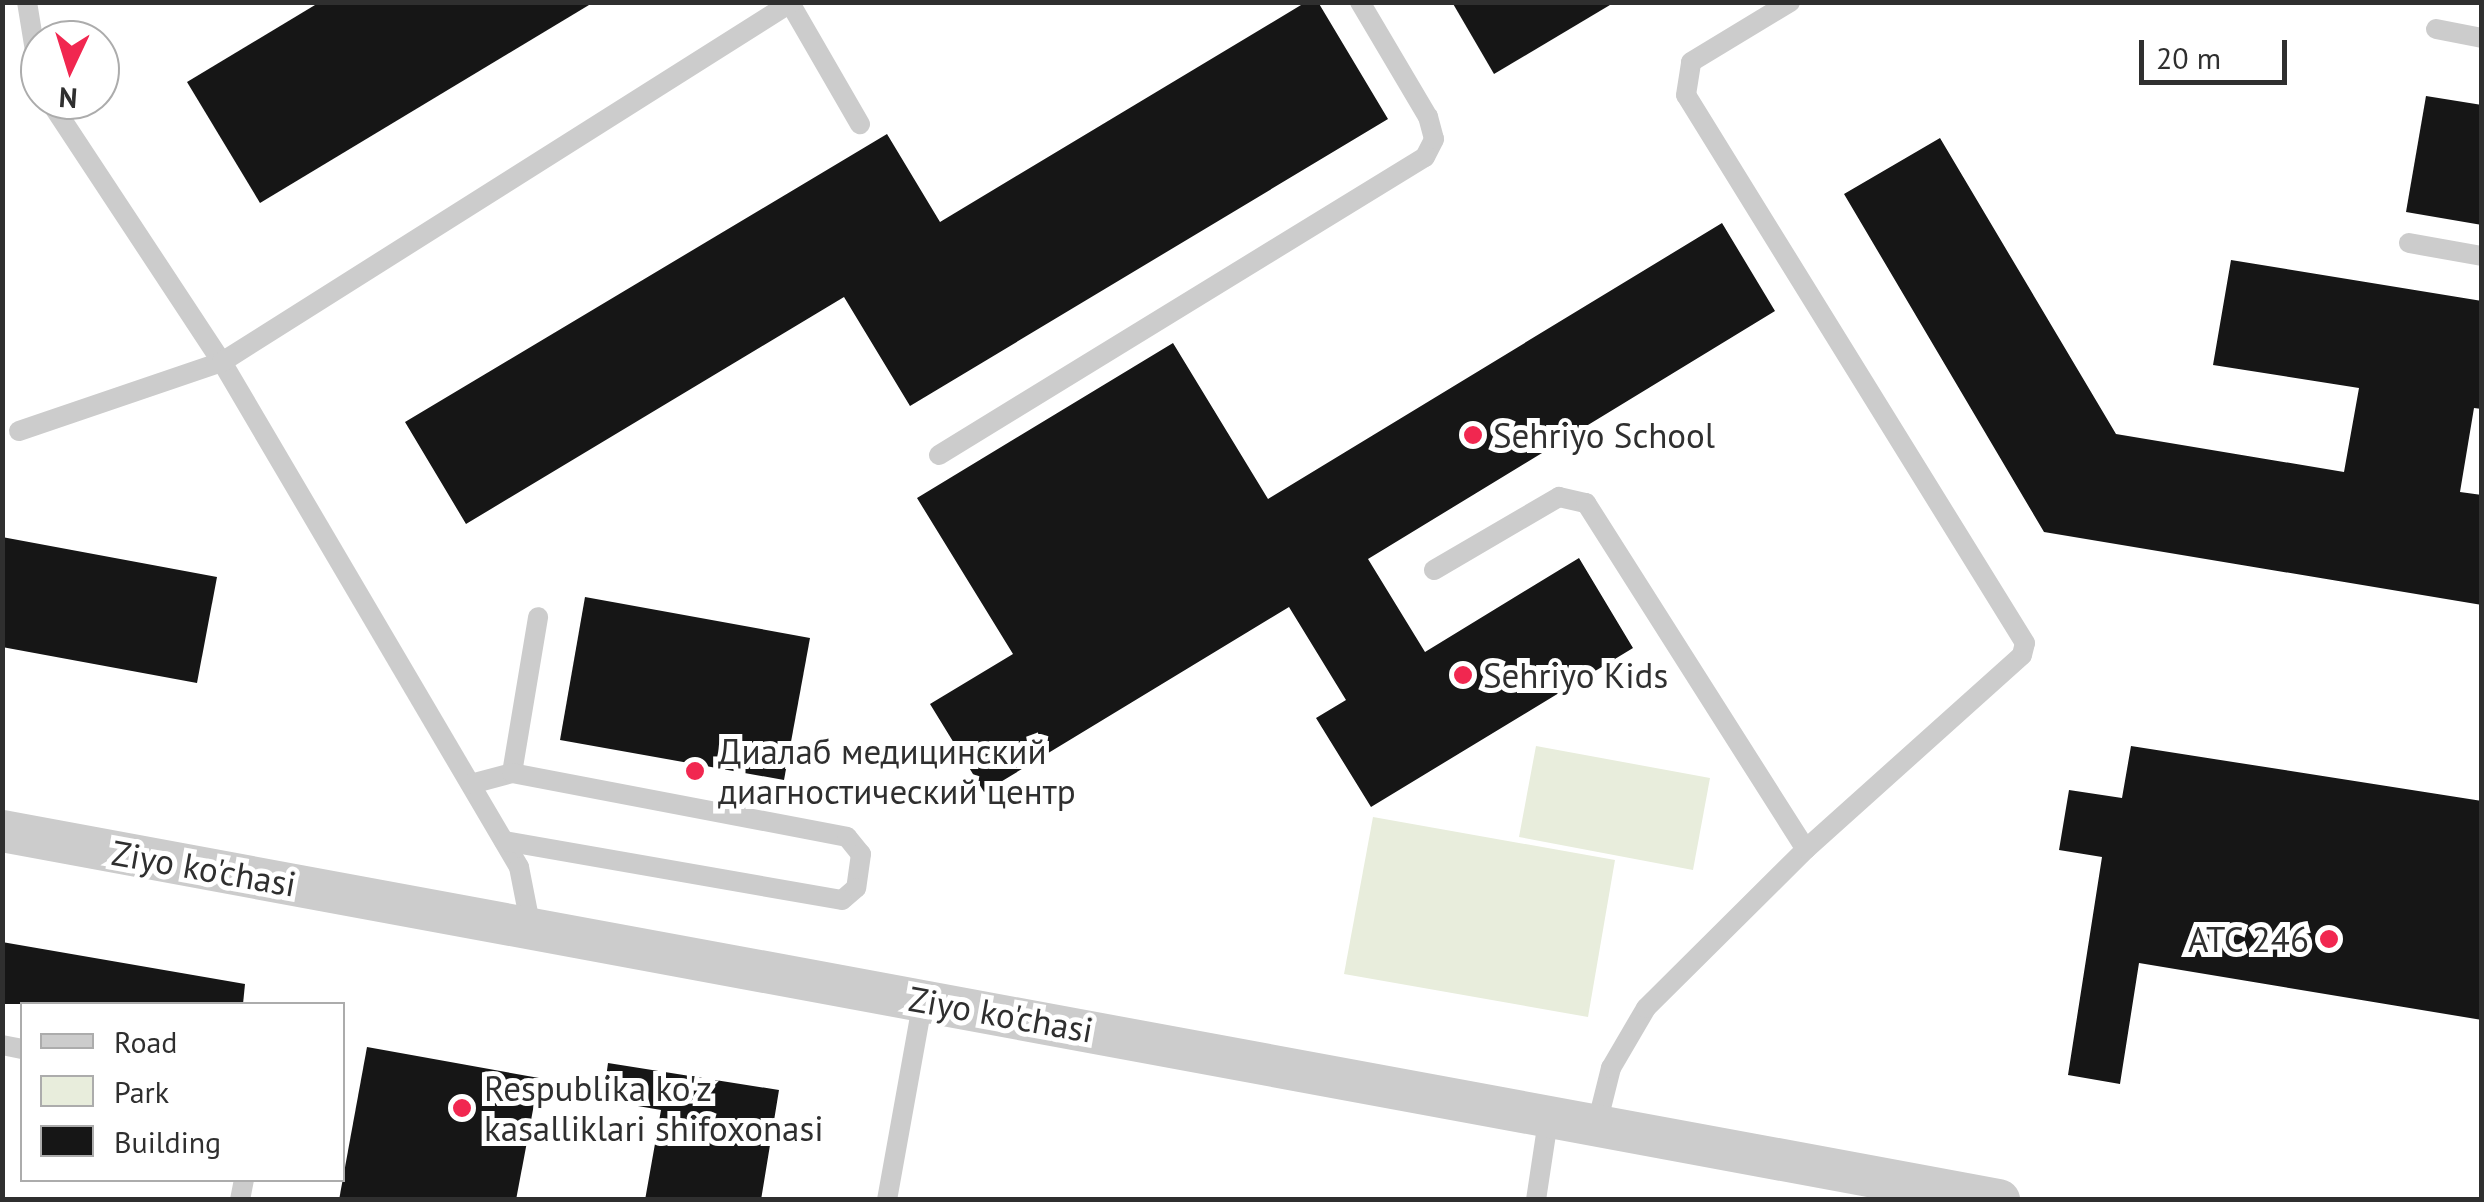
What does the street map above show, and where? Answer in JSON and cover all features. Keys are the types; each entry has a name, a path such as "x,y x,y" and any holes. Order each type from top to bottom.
{"street":[{"name":"Ziyo ko'chasi","path":"2,831 1998,1200"}],"lane":[{"path":"939,455 1425,156 1434,139 1428,117 1360,2"},
{"path":"1597,1124 1611,1068 1646,1008 1806,849 2022,655 2025,643 1686,94 1691,62 1790,2"},
{"path":"18,431 222,362 791,3 860,124"},
{"path":"2436,29 2482,38"},
{"path":"62,120 222,362 520,867 531,928"},
{"path":"2409,244 2482,256"},
{"path":"1434,570 1559,497 1586,503 1806,849"},
{"path":"512,774 538,617"},
{"path":"471,784 512,774 848,837 861,854 856,888 842,900 504,841"},
{"path":"887,1200 923,1000"},
{"path":"1536,1200 1549,1114"}],"green space":[{"path":"1536,746 1710,778 1693,870 1519,837"},
{"path":"1373,817 1615,860 1588,1017 1344,974"}],"building":[{"path":"320,2 594,2 260,203 187,82"},
{"path":"1306,2 1318,2 1388,119 910,406 844,297 466,524 405,422 887,134 940,222"},
{"path":"1452,2 1615,2 1494,74"},
{"path":"2426,96 2482,105 2482,225 2406,212"},
{"path":"1940,138 2116,434 2344,472 2359,388 2213,365 2231,260 2482,301 2482,409 2474,408 2460,492 2482,495 2482,605 2044,532 1844,194"},
{"name":"Sehriyo School","path":"1722,223 1775,311 1368,559 1425,652 1579,558 1633,648 1371,807 1316,718 1346,700 1289,607 984,792 930,704 1013,654 917,498 1173,343 1268,499"},
{"path":"2,537 217,577 197,683 2,647"},
{"path":"585,597 810,638 784,780 560,740"},
{"path":"2131,746 2482,801 2482,1020 2139,963 2120,1084 2068,1075 2102,857 2059,850 2069,790 2122,798"},
{"path":"2,942 245,984 243,1002 2,1004"},
{"path":"367,1047 539,1078 516,1200 339,1200"},
{"path":"608,1063 779,1090 761,1200 645,1200 661,1110 603,1100"}],"place":[{"name":"Sehriyo School","path":"1473,435"},
{"name":"Sehriyo Kids","path":"1463,675"},
{"name":"Диалаб медицинский диагностический центр","path":"695,771"},
{"name":"АТС 246","path":"2329,939"},
{"name":"Respublika ko'z kasalliklari shifoxonasi","path":"462,1108"}]}
